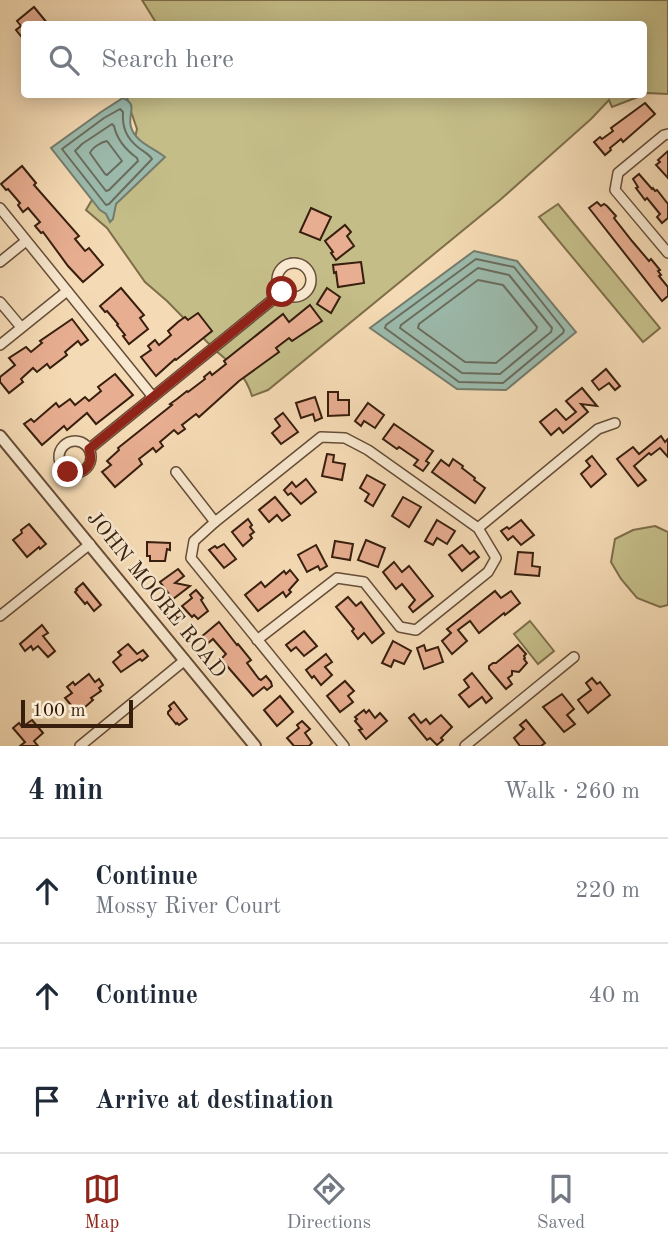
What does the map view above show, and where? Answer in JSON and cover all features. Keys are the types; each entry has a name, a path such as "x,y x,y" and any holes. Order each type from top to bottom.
{"street":[{"path":"668,134 618,173 615,190 668,253"},
{"path":"0,208 153,397"},
{"path":"0,261 26,241"},
{"path":"0,345 67,291"},
{"path":"89,449 282,292"},
{"path":"0,302 21,327"},
{"path":"478,528 598,429 615,423"},
{"name":"JOHN MOORE ROAD","path":"0,436 255,746"},
{"path":"257,640 337,578 364,582 400,627 416,630 488,572 496,558 478,528 368,450 345,438 321,437 194,541 191,558 257,640 343,746"},
{"path":"176,472 215,522"},
{"path":"0,616 90,544"},
{"path":"465,746 574,657"},
{"path":"80,746 186,660"}],"shaded area":[{"path":"142,0 668,0 668,94 647,93 647,21 155,21"},
{"path":"127,98 635,98 612,107 609,100 500,200 268,390 252,396 242,376 216,351 282,297 298,300 310,293 314,280 313,272 301,260 294,258 282,263 274,275 276,291 210,345 145,282 107,228 86,210 109,171 132,150 137,129"},
{"path":"558,204 660,328 643,342 539,217"},
{"path":"655,526 668,532 668,605 660,607 637,598 611,562 615,539 633,530"},
{"path":"530,621 554,651 538,664 514,634"}],"water":[{"path":"123,98 132,107 130,122 133,132 141,141 165,157 116,204 110,222 51,148"},
{"path":"474,251 517,261 576,332 506,390 457,389 370,328"}],"building":[{"path":"34,7 46,21 21,21 21,26 17,21"},
{"path":"645,103 655,114 623,142 621,139 610,148 605,155 594,142 613,131 611,128"},
{"path":"668,151 668,178 656,165"},
{"path":"22,166 36,183 34,185 79,236 75,239 85,251 89,248 103,265 83,282 43,232 35,226 40,222 28,208 23,212 18,205 20,203 1,184"},
{"path":"639,174 668,204 668,218 662,223 657,217 660,214 636,188 638,187 633,179"},
{"path":"597,202 601,206 607,206 632,241 660,270 659,276 668,287 668,296 662,301 589,208"},
{"path":"311,208 331,217 320,240 300,232"},
{"path":"345,225 351,232 347,236 354,246 336,260 325,241"},
{"path":"361,262 364,283 338,287 333,265"},
{"path":"121,288 144,315 140,318 148,329 129,344 118,324 100,306"},
{"path":"327,288 340,297 331,313 317,304"},
{"path":"310,305 322,321 276,348 279,352 239,381 199,417 196,414 182,425 185,429 178,434 174,430 160,442 163,446 156,452 153,448 139,459 142,464 115,487 102,472 111,465 107,461 118,448 172,405 170,404 205,379 210,372 212,375 226,364 224,361 283,314 289,322"},
{"path":"198,313 212,331 156,376 141,357 151,350 148,346 155,340 159,345 171,335 168,331 178,322 185,317 188,320"},
{"path":"72,319 88,340 81,345 78,341 65,352 67,355 50,368 47,364 37,372 33,368 21,379 23,382 9,393 0,382 0,377 15,365 9,358 26,347 31,352 42,343 40,341"},
{"path":"606,369 620,386 615,390 609,383 599,390 592,381"},
{"path":"115,374 133,395 96,424 87,413 67,430 64,426 42,445 24,424 31,419 34,422 56,403 59,407 70,399 75,405 85,397 89,401 101,391 98,387"},
{"path":"582,388 597,406 581,404 588,412 563,433 559,428 551,435 540,422 556,409 566,420 576,412 566,401"},
{"path":"328,392 338,392 338,400 349,400 349,415 328,416"},
{"path":"315,397 322,418 315,421 313,414 301,418 296,403"},
{"path":"368,403 384,415 375,428 364,421 361,426 355,421"},
{"path":"283,413 298,432 281,444 272,433 280,426 275,419"},
{"path":"394,424 433,451 423,471 414,465 418,460 383,439"},
{"path":"661,436 665,442 668,439 668,457 660,448 651,455 649,453 634,466 646,480 638,486 617,459 633,447 639,454"},
{"path":"327,454 334,455 333,462 345,464 342,480 322,476"},
{"path":"592,456 606,474 591,487 581,474 590,466 586,461"},
{"path":"453,459 485,488 475,503 432,472 441,460 449,466"},
{"path":"367,475 385,485 373,506 365,501 369,494 360,488"},
{"path":"306,479 316,492 301,504 291,493 288,495 284,490 292,482 296,487"},
{"path":"275,497 290,515 282,521 277,515 269,522 259,510"},
{"path":"403,497 421,507 409,527 392,516"},
{"path":"248,519 254,532 250,535 252,538 243,546 232,532"},
{"path":"437,520 455,531 447,544 437,538 433,545 425,541"},
{"path":"521,520 534,535 521,545 513,536 508,540 501,531 507,527 509,529"},
{"path":"29,524 46,544 27,557 13,540"},
{"path":"366,540 385,548 378,567 358,560"},
{"path":"335,541 353,544 350,560 332,557"},
{"path":"147,542 170,543 165,561 150,561 150,556 147,556"},
{"path":"224,544 236,559 224,568 209,550"},
{"path":"316,545 327,566 320,570 318,566 307,572 298,555"},
{"path":"462,545 470,554 474,551 479,557 462,571 449,555"},
{"path":"518,552 533,553 532,566 540,567 539,576 515,574"},
{"path":"394,562 402,572 409,566 433,596 413,612 409,607 415,600 402,584 396,589 383,572"},
{"path":"178,569 184,576 175,583 190,586 173,599 160,582"},
{"path":"290,570 298,580 289,590 291,592 286,597 283,592 258,611 245,595 261,582 265,587 284,571 286,574"},
{"path":"83,583 101,605 94,611 75,592"},
{"path":"196,590 203,598 201,600 208,611 198,619 194,615 192,617 182,606 192,598 190,595"},
{"path":"495,591 501,598 511,591 520,603 479,633 470,621 458,630 467,641 452,654 442,641 451,633 447,629"},
{"path":"348,597 356,606 361,602 384,633 372,643 364,633 358,639 352,631 354,629 336,607"},
{"path":"219,622 251,660 247,663 259,679 266,676 271,682 272,686 267,690 264,687 253,696 221,659 226,654 213,639 207,644 201,637"},
{"path":"42,625 48,633 43,636 55,651 48,657 38,646 33,650 31,646 25,651 20,644"},
{"path":"304,631 317,646 304,656 296,647 291,651 286,645"},
{"path":"393,641 411,651 404,664 394,660 391,667 382,663"},
{"path":"128,644 137,654 143,650 148,656 121,672 113,662 121,655 118,652"},
{"path":"424,645 426,651 438,647 443,662 424,669 417,648"},
{"path":"518,645 526,654 524,659 527,663 519,672 512,671 508,678 512,684 506,689 489,666"},
{"path":"326,654 332,662 325,667 332,675 321,685 306,670"},
{"path":"472,673 492,698 486,703 482,697 469,707 459,695 469,687 464,680"},
{"path":"89,674 95,682 99,679 103,685 99,688 101,691 91,698 93,700 84,708 82,706 76,711 65,698 72,693 67,687 73,682 75,685"},
{"path":"592,678 597,684 600,682 610,695 588,713 578,700 591,690 586,683"},
{"path":"345,681 354,691 348,696 353,702 340,712 327,696"},
{"path":"562,694 574,709 567,715 575,724 564,732 543,707"},
{"path":"280,696 293,712 277,726 264,710"},
{"path":"174,702 187,719 179,725 168,714 171,709 169,706"},
{"path":"364,710 366,713 369,710 375,718 380,713 387,721 366,739 355,721 355,717"},
{"path":"414,714 421,723 426,719 430,724 441,715 452,727 437,745 430,738 427,740 409,718"},
{"path":"32,720 43,733 34,741 38,746 20,746 25,742 13,728 19,723 22,727"},
{"path":"526,720 545,743 541,746 520,746 514,738 524,729 520,725"},
{"path":"302,721 310,729 305,733 312,743 309,746 294,746 287,738 299,728 297,725"}],"route":[{"path":"68,472 78,473 87,468 91,459 89,449 282,292"}]}
